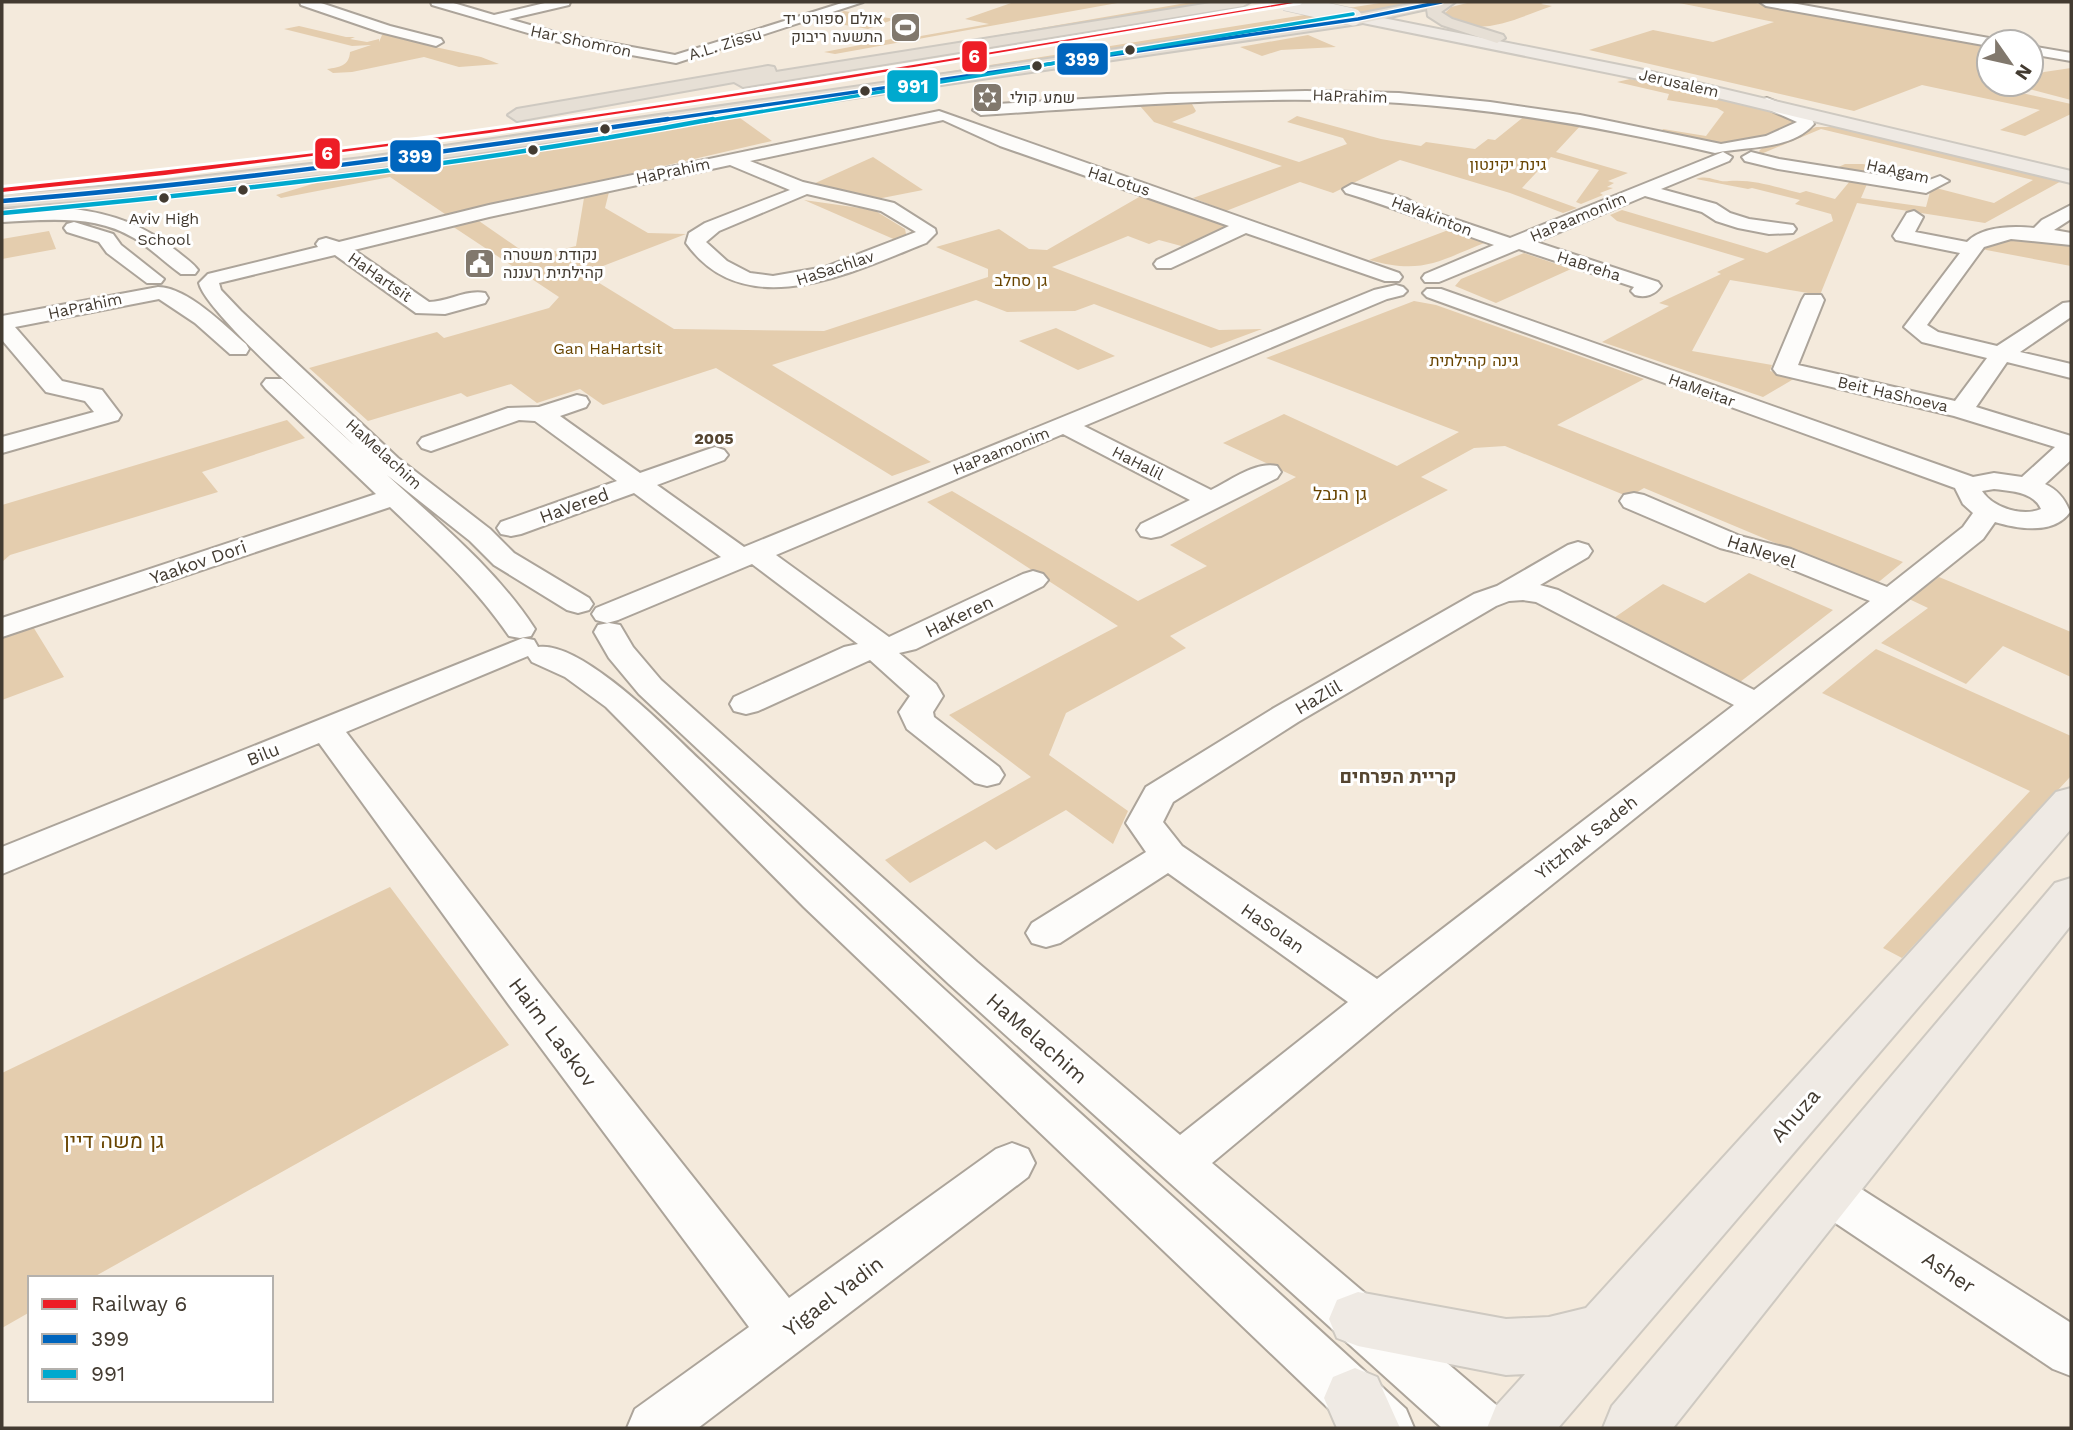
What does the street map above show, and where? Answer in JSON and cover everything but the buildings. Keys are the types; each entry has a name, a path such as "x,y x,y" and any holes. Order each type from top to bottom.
{"highway":[{"path":"1173,2 503,117 691,90 1243,2"},
{"path":"601,128 746,101 1441,2"},
{"path":"1448,2 1435,8 1433,13 1459,27 1497,38"},
{"path":"1298,27 1354,13"},
{"path":"2,201 296,172 1298,27 1353,23 1409,30"}],"main road":[{"name":"Jerusalem","path":"1285,2 1354,13 1409,30 1623,71 2071,177"},
{"name":"Jerusalem","path":"1337,2 2071,167"},
{"name":"Ahuza","path":"1518,1428 2071,802"},
{"path":"1643,1422 2071,894"},
{"path":"1358,1319 1506,1347 1549,1345 1604,1331"}],"street":[{"path":"306,2 382,28 436,41"},
{"name":"Har Shomron","path":"437,2 566,40 672,58"},
{"path":"492,19 564,2"},
{"name":"A.L. Zissu","path":"672,58 688,56 858,2"},
{"path":"1766,2 1975,39"},
{"path":"1782,2 1894,25"},
{"path":"2045,52 2071,57"},
{"name":"HaPrahim","path":"5,323 156,287 188,291 204,276 331,245 730,159 945,118 969,119 981,112 1226,96 1440,100 1541,113 1637,130 1722,150"},
{"name":"HaPaamonim","path":"1433,286 1514,244 1644,190 1722,150 1771,138 1806,124 1804,118 1766,103"},
{"path":"981,112 980,121 991,135"},
{"name":"HaLotus","path":"945,118 1247,225 1394,284"},
{"name":"HaAgam","path":"1722,150 1751,151 1751,157 1818,171 1926,188 1940,181 1851,162 1838,162 1818,171"},
{"name":"HaSachlav","path":"730,159 797,186 887,208 925,229 926,233 919,239 812,278 783,283 736,277 696,243 696,237 712,227 796,194 800,191 797,186"},
{"name":"HaYakinton","path":"1352,189 1400,203 1417,213 1514,244"},
{"path":"1644,190 1709,208 1732,207 1766,217"},
{"path":"1709,208 1717,215 1770,229 1786,229"},
{"path":"2038,235 2049,223 2071,211"},
{"name":"HaMelachim","path":"2,216 64,215 116,222 141,234 204,276 211,291 233,316 389,464 480,535 504,559 555,592 578,604 590,605 608,623 620,651 650,687 963,973 1482,1428"},
{"path":"1914,217 1903,236 1972,249"},
{"name":"HaMelachim","path":"2,223 51,223 106,238 114,249 156,287 214,326 473,570 507,609 529,644 576,670 618,700 818,897 1370,1418"},
{"path":"1164,264 1247,225"},
{"path":"2071,239 2006,233 1989,236 1972,249 1915,327 1930,337 2071,371"},
{"name":"HaBreha","path":"1514,244 1651,286 1642,291"},
{"name":"HaHartsit","path":"331,245 425,308 445,307 477,299"},
{"path":"1394,284 1406,274 1433,286"},
{"name":"HaPaamonim","path":"529,644 575,653 601,640 608,623 748,555 1381,294 1394,284"},
{"name":"HaMeitar","path":"1433,286 1980,498 2021,520 2059,519"},
{"name":"Beit HaShoeva","path":"1813,300 1785,369 1961,410 2071,445"},
{"path":"1961,410 2001,354 2071,308"},
{"path":"2,445 109,415 93,395 54,387 5,323"},
{"path":"431,443 516,413 541,414 577,402"},
{"name":"HaVered","path":"541,414 637,483 748,555"},
{"name":"HaHalil","path":"1064,425 1211,500"},
{"path":"2027,487 2071,445"},
{"name":"HaVered","path":"511,528 715,455"},
{"path":"1151,530 1268,471"},
{"path":"1980,498 1994,481 2027,487 2049,499 2059,519"},
{"name":"Yaakov Dori","path":"2,628 395,496"},
{"name":"Yitzhak Sadeh","path":"1180,1162 1378,1001 1973,533 1980,498"},
{"name":"HaNevel","path":"1634,501 1730,542 1781,555 1891,599"},
{"name":"HaZlil","path":"1144,823 1159,795 1286,715 1485,600 1509,590 1578,551"},
{"path":"748,555 884,648 883,656 888,662 927,696 916,712 919,722 987,775"},
{"name":"HaKeren","path":"746,704 848,657 905,642 1034,580"},
{"path":"1509,590 1532,591 1547,596 1756,704"},
{"path":"529,644 537,613 552,607 578,604"},
{"name":"Bilu","path":"2,862 529,644"},
{"name":"Haim Laskov","path":"326,729 515,983 785,1332"},
{"name":"HaSolan","path":"1144,823 1169,855 1378,1001"},
{"path":"1046,933 1169,855"},
{"name":"Yigael Yadin","path":"654,1428 1012,1163"},
{"name":"Asher","path":"1827,1192 2071,1352"}],"green space":[{"path":"1014,2 1123,2 835,54 824,52 989,24 965,19"},
{"path":"1192,2 1211,2 824,65"},
{"path":"1386,2 1430,2 1335,20 877,83"},
{"path":"1471,2 1545,2 1541,4 1552,6 1512,21 1482,27 1456,22 1445,13 1451,7"},
{"path":"1674,2 1750,2 1975,43 1975,96 1922,85 1854,111 1589,50 1653,30 1713,42 1774,22"},
{"path":"844,11 895,19 868,29 816,20"},
{"path":"299,26 355,37 350,39 367,42 379,39 379,42 382,35 394,33 426,42 426,45 481,57 499,64 459,67 424,57 352,72 333,73 327,69 343,65 350,52 371,45 352,46 284,29"},
{"path":"1308,35 1336,47 1281,50 1262,56 1240,47"},
{"path":"2071,68 2071,100 2045,93 2045,72"},
{"path":"1630,79 1767,108 1793,117 1794,126 1749,142 1730,144 1661,132 1663,129 1706,136 1724,112 1717,108 1667,100 1669,94 1617,82"},
{"path":"1983,98 2044,98 2071,104 2071,114 2025,136 2000,130 2040,110"},
{"name":"גינת יקינטון","path":"1192,104 1196,111 1194,113 1172,122 1299,162 1347,144 1343,138 1287,122 1297,116 1381,139 1421,146 1426,142 1475,149 1488,139 1495,140 1526,115 1582,124 1556,152 1628,173 1608,181 1614,183 1607,187 1613,188 1600,193 1603,195 1581,204 1576,202 1599,170 1551,157 1522,188 1577,208 1563,213 1510,193 1400,160 1333,193 1300,182 1226,211 1193,198 1282,166 1154,122 1140,106"},
{"path":"740,118 772,141 448,216 390,177 281,198 276,195 352,172"},
{"path":"1816,127 1841,127 2065,179 1985,223 1857,203 1820,295 1730,280 1692,351 1772,365 1770,371 1797,377 1763,397 1602,342 1669,306 1659,303 1721,274 1717,272 1745,259 1617,221 1610,215 1622,210 1767,253 1833,221 1831,214 1795,204 1800,200 1752,188 1696,179 1705,177 1756,182 1835,199 1850,181 1867,184 1861,198 1926,207 1930,192 1936,188 1994,203 2033,180 1821,129 1761,154 1759,151 1764,146"},
{"path":"873,157 923,190 877,199 811,185"},
{"path":"1845,164 1863,164 1925,179 1928,183 1832,170"},
{"path":"609,192 605,208 648,233 686,234 603,266 596,281 674,329 824,331 988,277 988,269 936,247 999,229 1029,249 1047,250 1146,193 1234,226 1185,247 1159,240 1149,244 1128,236 1052,267 1219,330 1262,329 1211,348 1094,304 1075,311 1007,312 976,300 772,365 931,462 892,476 716,368 603,405 580,389 537,403 511,384 467,397 461,393 368,421 309,368 437,332 444,338 549,308 559,297 452,226 479,221 531,257 576,246 584,198"},
{"path":"804,200 874,210 905,229 906,234 898,241"},
{"path":"1451,229 1487,242 1442,260 1417,266 1369,260"},
{"path":"49,231 56,249 2,259 2,239"},
{"path":"1993,238 2052,238 2071,241 2071,266 1981,249"},
{"path":"1524,253 1571,269 1496,303 1455,286 1461,279"},
{"name":"גן הנבל","path":"1414,301 1436,305 1644,379 1557,425 1903,562 1875,585 1644,488 1629,497 1505,446 1474,448 1421,477 1448,490 1170,636 1186,648 1066,713 1049,755 1128,811 1113,844 1066,810 996,850 985,841 910,883 885,860 1031,777 949,715 1118,626 927,502 952,491 1138,601 1207,566 1170,545 1296,477 1223,443 1284,414 1397,466 1459,432 1266,358"},
{"path":"1056,328 1115,356 1078,370 1019,341"},
{"path":"287,420 305,438 202,472 218,492 10,555 2,562 2,505"},
{"path":"1749,573 1833,610 1740,682 1611,620 1663,584 1705,603"},
{"path":"1939,577 2071,632 2071,677 2003,646 1966,684 1881,643 1928,608 1909,599"},
{"path":"32,625 64,677 2,700 2,635"},
{"path":"1876,649 2071,736 2071,776 1902,958 1883,948 2030,791 1822,693"},
{"name":"גן משה דיין","path":"390,887 509,1045 96,1276 28,1276 28,1313 2,1328 2,1073"}],"rail line":[{"name":"6","path":"2,190 327,154 489,132 813,83 1297,2"}],"transit line":[{"name":"399","path":"2,201 147,189 362,164 1358,19 1441,2"},
{"name":"991","path":"3,213 228,192 603,140 748,113 1353,14"}],"place":[{"name":"אולם ספורט יד התשעה ריבוק","path":"906,27"},
{"name":"שמע קולי","path":"987,97"},
{"name":"Aviv High School","path":"164,198"},
{"name":"נקודת משטרה קהילתית רעננה","path":"480,263"}],"district":[{"name":"2005","path":"714,438"},
{"name":"קריית הפרחים","path":"1398,776"}],"park label":[{"name":"גן סחלב","path":"1021,280"},
{"name":"Gan HaHartsit","path":"608,348"},
{"name":"גינה קהילתית","path":"1474,360"}]}
